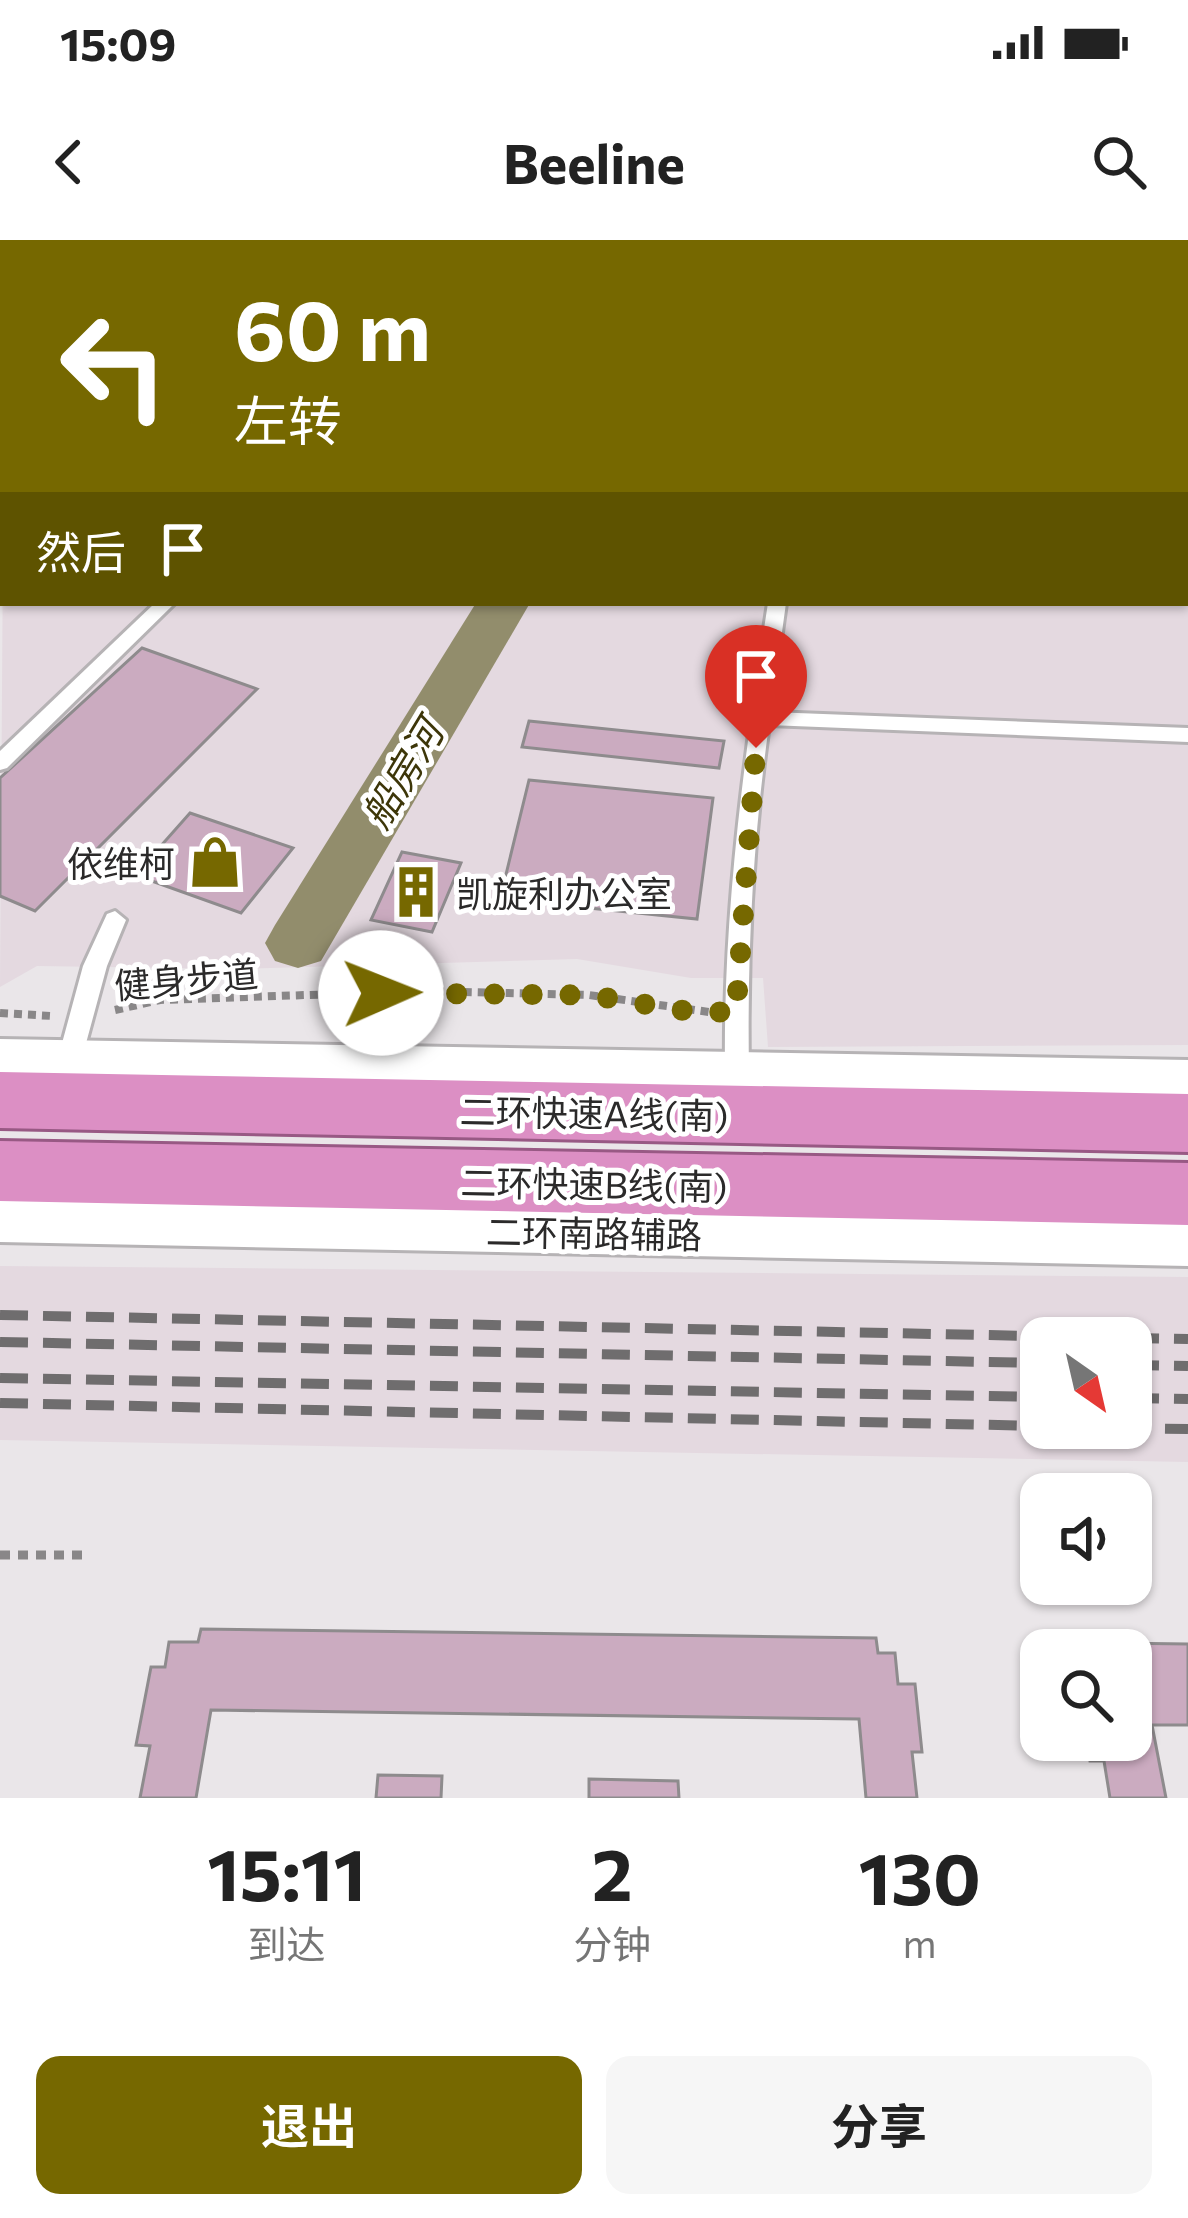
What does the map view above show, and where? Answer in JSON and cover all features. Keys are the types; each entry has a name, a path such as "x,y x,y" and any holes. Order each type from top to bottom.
{"highway":[{"name":"二环快速A线(南)","path":"0,1100 1188,1123"},
{"name":"二环快速B线(南)","path":"0,1171 1188,1194"},
{"path":"0,1207 588,1189 853,1188"}],"street":[{"path":"0,1057 76,1037 737,1070 1188,1079"},
{"name":"二环南路辅路","path":"0,1220 1188,1244"}],"lane":[{"path":"0,763 163,606"},
{"path":"737,1070 736,1012 751,778 777,606"},
{"path":"760,718 1188,735"},
{"path":"76,1037 95,966 115,920"}],"path":[{"name":"健身步道","path":"0,1013 76,1037 160,1000 425,991 589,995 693,1012 736,1012"},
{"path":"0,1555 86,1556"}],"shaded area":[{"path":"3,606 1188,606 1188,1045 768,1047 763,978 691,978 577,959 239,969 37,966 0,987"},
{"path":"0,1266 1188,1277 1188,1462 0,1440"}],"building":[{"path":"142,648 257,689 35,911 0,896 0,778"},
{"path":"529,721 724,741 719,768 522,747"},
{"path":"529,780 713,798 697,919 500,899"},
{"name":"依维柯","path":"190,813 293,848 241,913 135,875"},
{"name":"凯旋利办公室","path":"402,852 461,863 432,932 371,920"},
{"path":"201,1629 876,1638 878,1653 895,1653 898,1684 915,1684 922,1752 912,1752 917,1798 866,1798 859,1719 211,1710 196,1798 140,1798 150,1746 136,1745 151,1667 165,1667 169,1642 198,1642"},
{"path":"1152,1644 1188,1644 1188,1725 1152,1725"},
{"path":"1152,1725 1166,1798 1110,1798 1104,1761 1152,1761"},
{"path":"378,1775 442,1776 441,1798 376,1798"},
{"path":"589,1779 678,1781 679,1798 589,1798"}],"waterway":[{"name":"船房河","path":"298,943 501,606"}],"railway":[{"path":"0,1315 1188,1339"},
{"path":"0,1342 1020,1363"},
{"path":"1152,1365 1188,1366"},
{"path":"0,1378 1020,1397"},
{"path":"1152,1398 1188,1399"},
{"path":"0,1403 1020,1426"},
{"path":"1152,1428 1188,1429"}],"place":[{"name":"依维柯","path":"215,862"},
{"name":"凯旋利办公室","path":"416,892"}],"route":[{"path":"381,993 589,995 693,1012 736,1012 756,748"}]}
